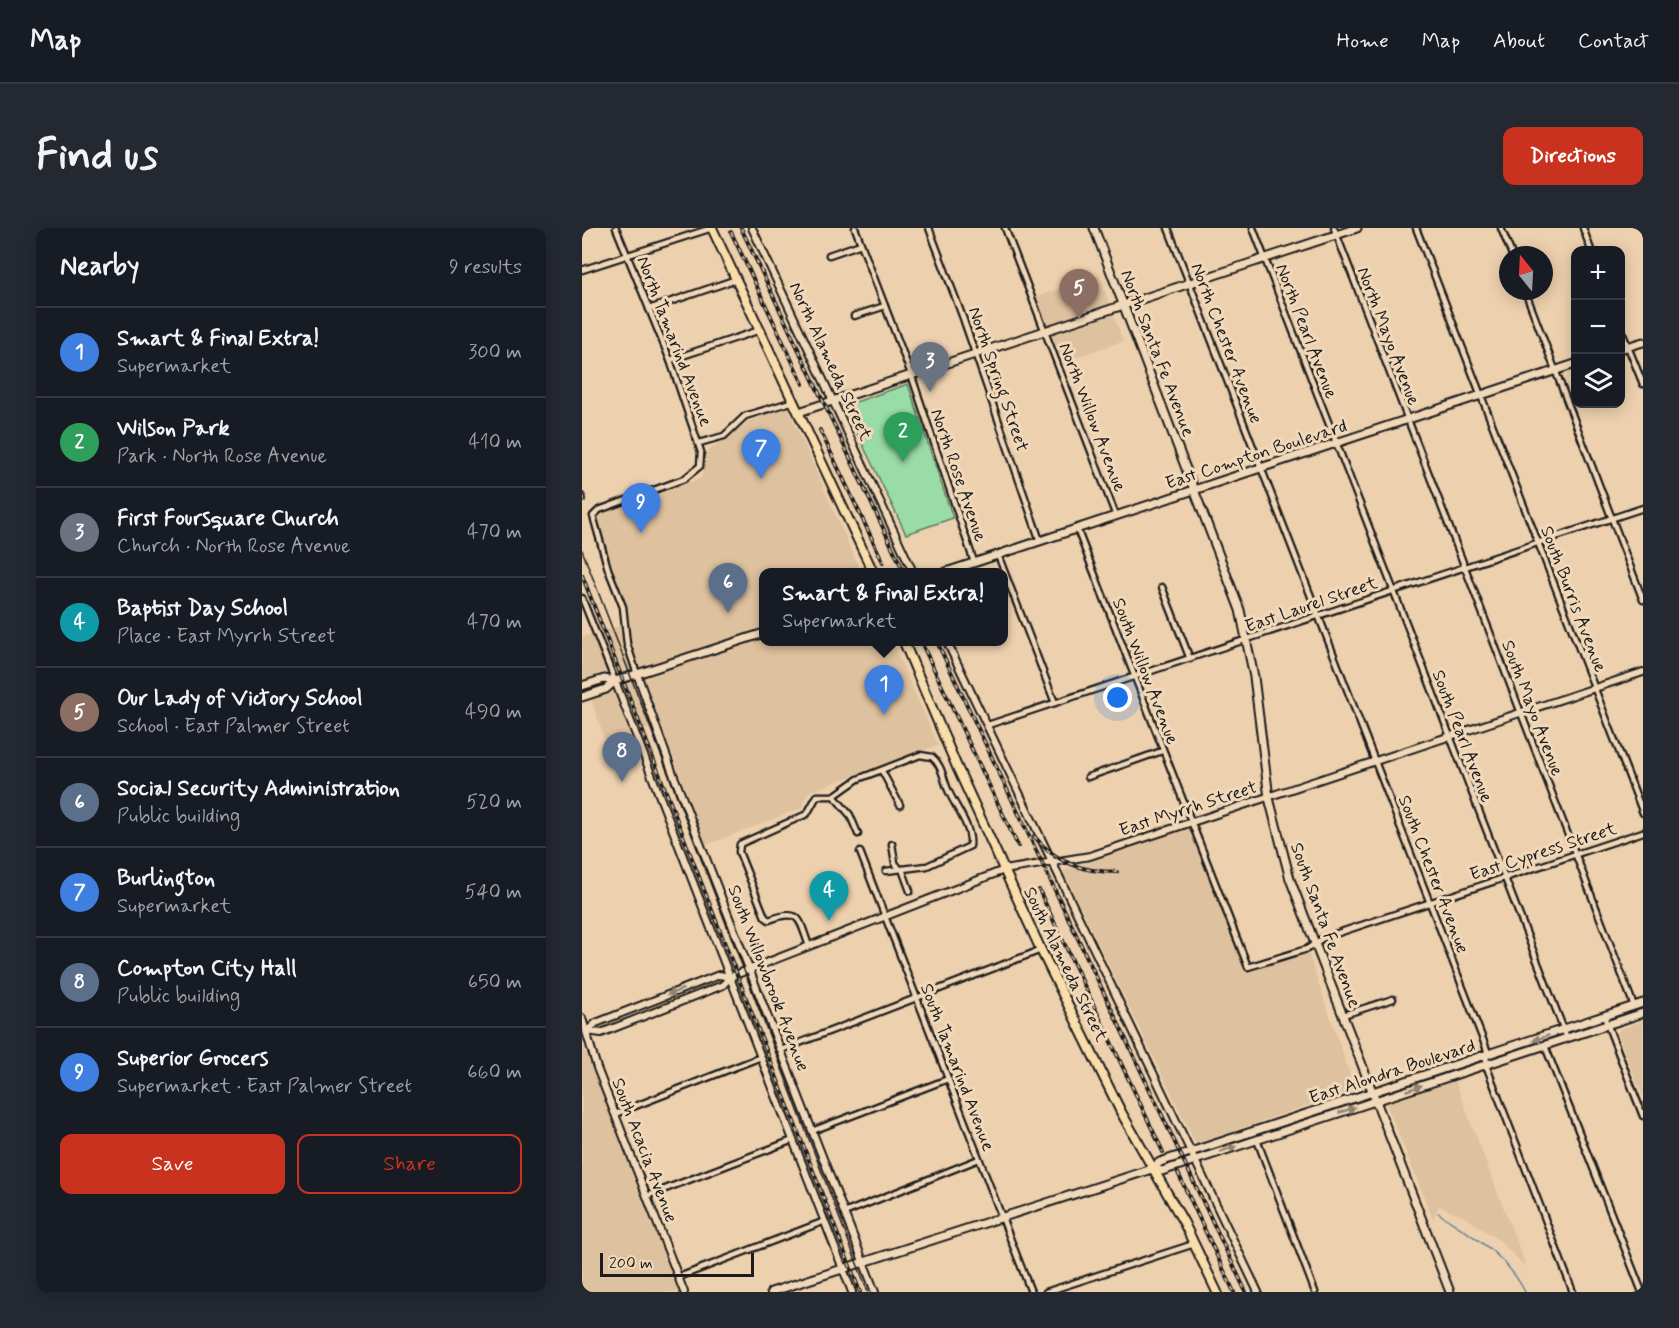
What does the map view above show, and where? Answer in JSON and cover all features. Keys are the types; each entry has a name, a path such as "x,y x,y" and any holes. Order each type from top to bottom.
{"main road":[{"path":"712,228 871,568"},
{"name":"North Santa Fe Avenue","path":"1094,228 1194,489"},
{"path":"799,412 1265,259 1335,231 1357,228"},
{"path":"1625,348 1643,342"},
{"name":"East Compton Boulevard","path":"959,568 1571,365"},
{"name":"South Santa Fe Avenue","path":"1194,489 1240,610 1248,640 1269,798 1287,871 1450,1292"},
{"path":"582,697 606,689 615,681 759,635"},
{"name":"South Alameda Street","path":"906,646 1041,950 1121,1112 1194,1244 1217,1292"},
{"path":"582,686 604,679 615,681"},
{"name":"East Alondra Boulevard","path":"1193,1156 1257,1140 1376,1100 1643,1003"},
{"name":"East Alondra Boulevard","path":"771,1292 1152,1169 1162,1171 1193,1156 1373,1091 1545,1046 1643,1013"}],"street":[{"name":"North Tamarind Avenue","path":"616,228 670,360 699,443 700,466 684,479 599,510 593,516 608,569 623,607 627,644 637,674"},
{"path":"582,270 712,228"},
{"name":"North Alameda Street","path":"752,228 911,568"},
{"name":"North Rose Avenue","path":"855,228 911,374 974,562"},
{"name":"North Spring Street","path":"929,228 1040,541"},
{"name":"North Willow Avenue","path":"1005,228 1116,516"},
{"name":"North Chester Avenue","path":"1168,228 1261,467"},
{"name":"North Pearl Avenue","path":"1252,228 1336,444"},
{"name":"South Burris Avenue","path":"1416,228 1643,813"},
{"path":"1502,228 1509,246"},
{"path":"1582,228 1589,246"},
{"name":"North Mayo Avenue","path":"1335,231 1406,420"},
{"path":"829,255 861,244"},
{"path":"649,309 737,279"},
{"path":"1529,300 1643,600"},
{"path":"854,316 885,306"},
{"path":"670,360 760,330"},
{"path":"1625,350 1643,384"},
{"path":"699,443 724,436 745,416 794,401"},
{"name":"South Mayo Avenue","path":"1406,420 1634,1006"},
{"name":"South Pearl Avenue","path":"1336,444 1567,1038"},
{"name":"South Chester Avenue","path":"1261,467 1487,1050 1485,1061 1573,1292"},
{"name":"East Laurel Street","path":"988,725 1643,508"},
{"name":"South Willow Avenue","path":"1077,529 1248,968"},
{"path":"998,555 1003,568"},
{"path":"1008,581 1056,703"},
{"path":"1162,587 1190,659"},
{"path":"582,598 615,681"},
{"name":"South Alameda Street","path":"949,646 1258,1292"},
{"name":"East Myrrh Street","path":"730,977 1004,870 1090,856 1643,672"},
{"name":"South Willowbrook Avenue","path":"637,674 672,771 875,1292"},
{"name":"South Willowbrook Avenue","path":"615,681 793,1140 846,1268 852,1292"},
{"path":"1088,777 1162,752"},
{"path":"809,946 798,917 794,914 770,920 765,917 740,852 740,844 807,814 817,796 834,796 841,793 851,783 920,755 932,757 942,772 970,839 970,846 947,858 918,868 886,871"},
{"path":"882,771 900,805"},
{"path":"834,796 850,815 858,834"},
{"name":"East Cypress Street","path":"1248,968 1430,902 1643,832"},
{"path":"892,844 894,863 900,868 910,891"},
{"name":"South Tamarind Avenue","path":"860,852 1031,1292"},
{"path":"780,1050 1041,950"},
{"path":"584,1032 596,1023 719,975 730,977"},
{"path":"584,1032 601,1033 723,985 730,977"},
{"path":"1343,1015 1393,999"},
{"path":"1604,1016 1643,1116"},
{"name":"South Acacia Avenue","path":"582,1018 584,1032 684,1292"},
{"path":"1545,1046 1642,1292"},
{"path":"615,1114 761,1058"},
{"path":"812,1131 948,1079"},
{"path":"647,1196 793,1140"},
{"path":"1257,1140 1315,1292"},
{"path":"844,1213 980,1159"},
{"path":"679,1277 825,1221"},
{"path":"1046,1292 1194,1244"}],"shaded area":[{"path":"1099,275 1123,341 1061,362 1036,297"},
{"path":"788,408 859,568 759,568 759,646 894,646 938,745 808,792 802,808 706,845 661,724 606,743 585,680 582,681 582,637 630,623 597,524 599,515 701,478 708,451 750,420"},
{"path":"1190,828 1244,968 1252,971 1308,953 1355,1089 1196,1144 1063,871"},
{"path":"1643,1021 1643,1097 1617,1033 1620,1029"},
{"path":"583,1046 679,1292 582,1292"},
{"path":"1455,1081 1527,1269 1499,1240 1465,1217 1439,1206 1433,1219 1386,1103"}],"green space":[{"path":"908,384 953,518 906,534 844,406"}],"waterway":[{"path":"1438,1213 1498,1256 1525,1292"}],"tram line":[{"path":"582,550 868,1292"}],"railway":[{"path":"741,228 902,568"},
{"path":"731,232 803,384"},
{"path":"820,430 883,562"},
{"path":"582,575 860,1292"},
{"path":"923,646 1018,846"},
{"path":"939,646 1246,1292"},
{"path":"1034,836 1051,853 1071,864 1093,870 1117,872"},
{"path":"1039,890 1163,1152"},
{"path":"1178,1173 1234,1292"}],"place":[{"name":"Our Lady of Victory School","path":"1079,319"},
{"name":"First Foursquare Church","path":"930,392"},
{"name":"Wilson Park","path":"903,462"},
{"name":"Burlington","path":"761,479"},
{"name":"Superior Grocers","path":"641,533"},
{"name":"Social Security Administration","path":"728,613"},
{"name":"Smart & Final Extra!","path":"884,715"},
{"name":"Compton City Hall","path":"622,782"},
{"name":"Baptist Day School","path":"829,921"}]}
